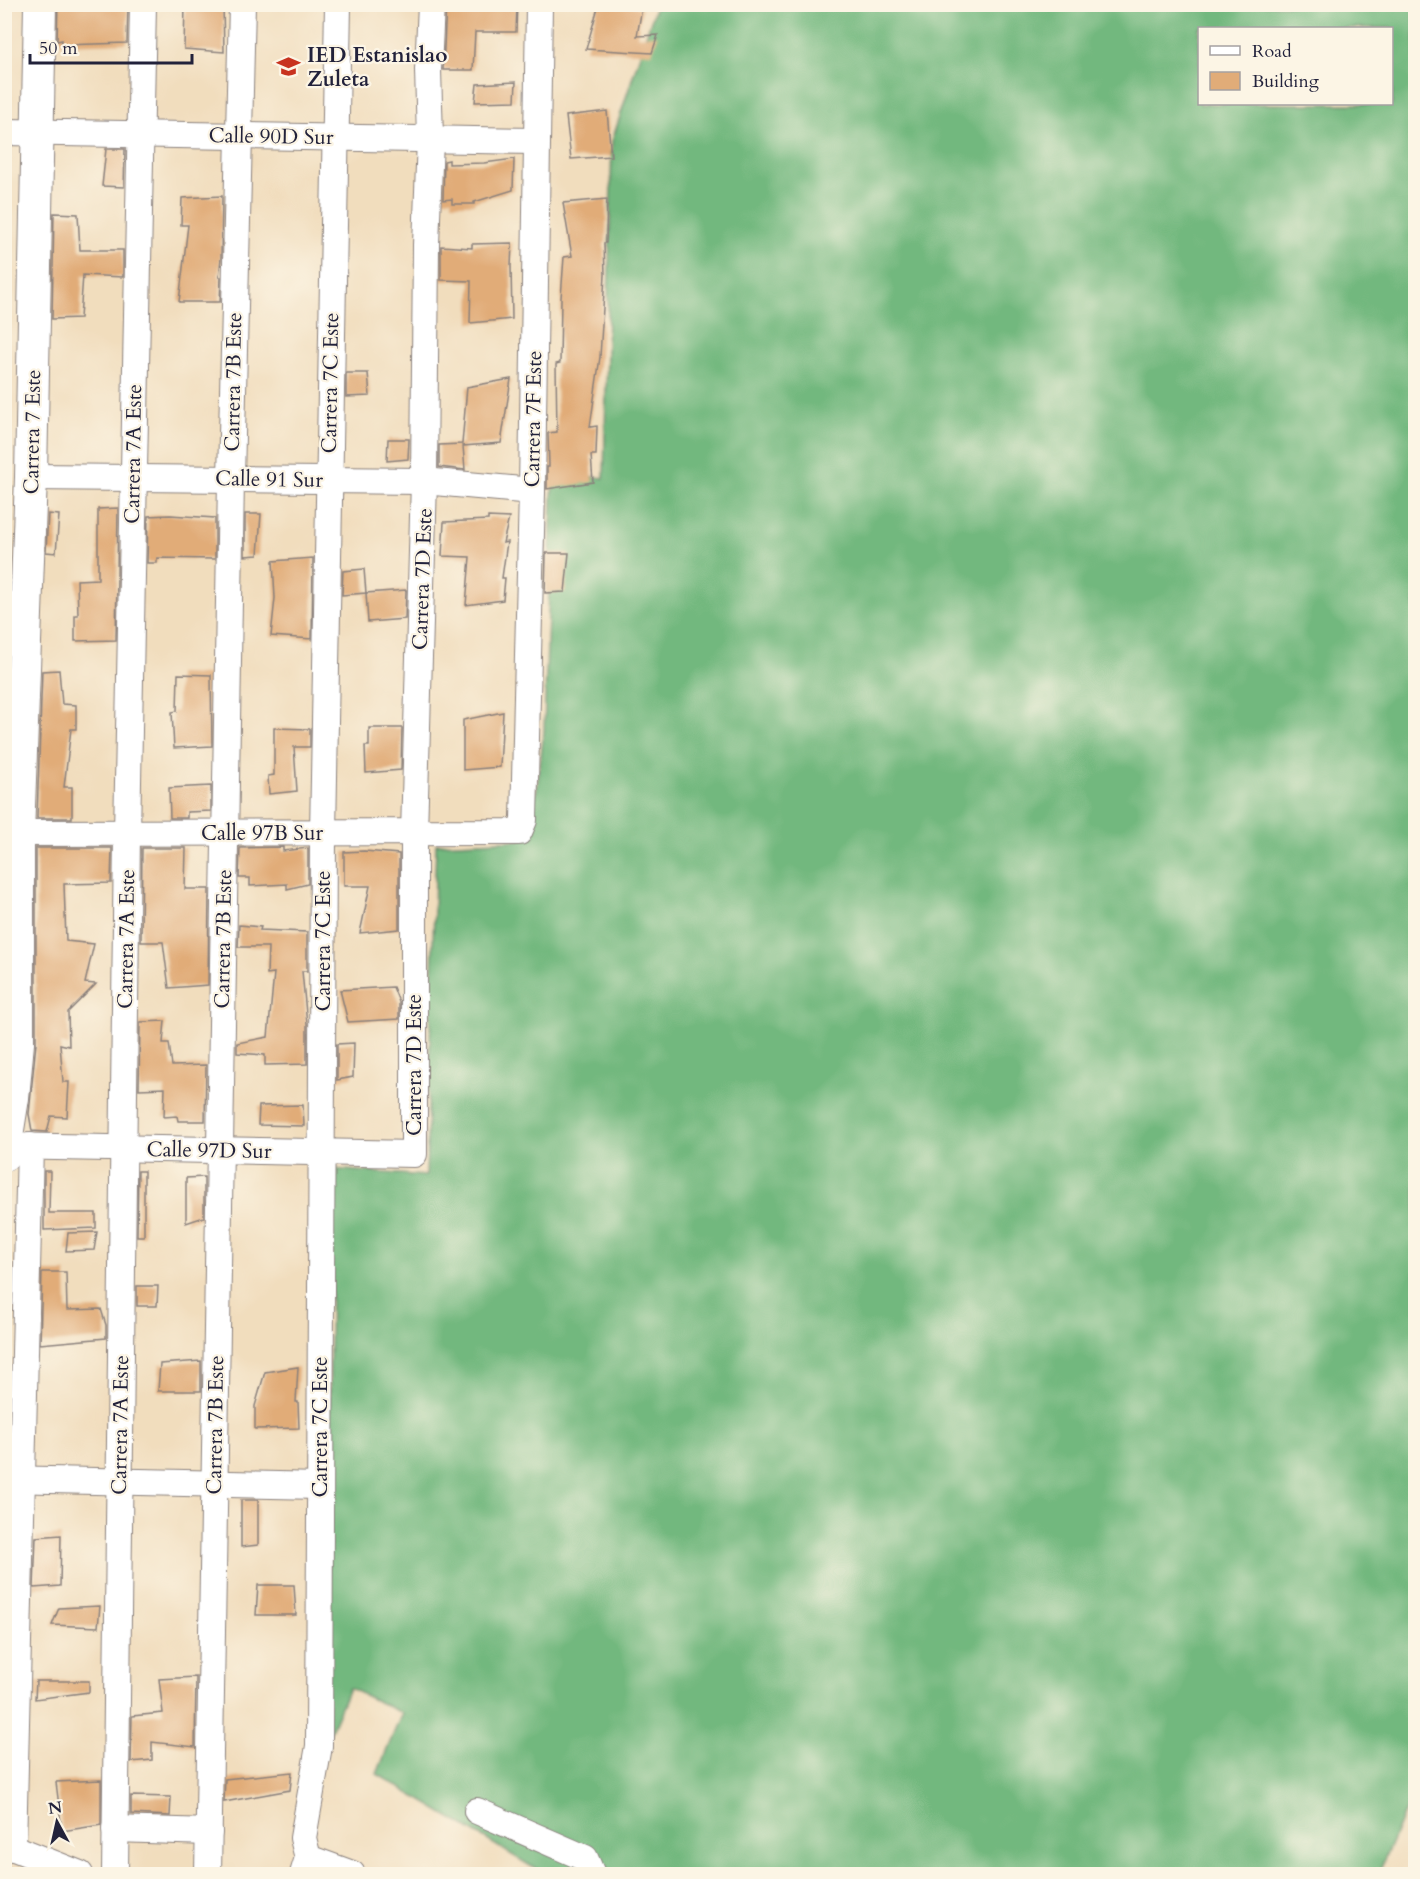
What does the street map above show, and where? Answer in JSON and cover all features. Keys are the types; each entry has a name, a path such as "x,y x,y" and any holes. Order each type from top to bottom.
{"street":[{"name":"Carrera 7 Este","path":"9,1846 13,1479 11,1148 18,1043 11,834 18,477 39,132 40,4"},
{"name":"Carrera 7A Este","path":"114,1875 127,834 143,4"},
{"name":"Carrera 7B Este","path":"208,1875 224,833 242,4"},
{"name":"Carrera 7C Este","path":"305,1866 303,1838 319,1746 323,833 338,4"},
{"name":"Carrera 7D Este","path":"414,1154 414,833 424,481 426,245 430,138 428,70 431,4"},
{"name":"Carrera 7F Este","path":"519,832 524,820 532,490 539,4"},
{"name":"Calle 90D Sur","path":"4,132 537,141"},
{"name":"Calle 91 Sur","path":"18,477 424,481 532,490"},
{"name":"Calle 97B Sur","path":"11,834 519,832"},
{"name":"Calle 97D Sur","path":"11,1148 414,1154"},
{"path":"13,1479 320,1486"},
{"path":"477,1811 585,1857 592,1872"},
{"path":"115,1829 209,1832"},
{"path":"9,1846 80,1875"},
{"path":"305,1866 352,1875"}],"green space":[{"path":"656,5 1415,5 1416,1785 1378,1874 544,1874 377,1774 402,1713 349,1688 326,1742 332,1169 426,1176 436,844 521,840 537,789 544,731 553,472 604,478 612,141"}],"building":[{"path":"58,4 128,4 127,43 62,45 62,40 57,41"},
{"path":"185,4 223,4 224,52 184,49"},
{"path":"446,4 517,4 516,32 475,32 473,70 443,70"},
{"path":"599,4 619,4 642,8 637,36 658,35 652,53 586,49"},
{"path":"516,82 515,101 475,102 477,84"},
{"path":"607,111 611,156 571,159 566,116"},
{"path":"106,149 125,149 124,187 102,186"},
{"path":"514,159 513,190 474,202 474,204 452,204 452,199 443,200 444,161 449,160 449,164 484,163"},
{"path":"222,196 220,302 179,302 188,225 181,225 182,198"},
{"path":"607,199 600,357 590,427 597,426 596,455 591,455 593,482 547,489 548,433 557,432 556,364 560,363 564,257 572,256 563,203"},
{"path":"54,213 78,214 80,250 123,250 123,277 83,275 80,318 52,319"},
{"path":"512,243 512,319 470,323 471,281 441,280 441,246 472,248 472,244"},
{"path":"346,373 368,373 370,396 346,397"},
{"path":"511,379 501,443 463,446 465,470 439,467 439,445 462,444 467,387"},
{"path":"388,439 409,439 408,459 387,461"},
{"path":"118,508 116,640 75,641 75,615 78,615 77,580 98,579 98,509"},
{"path":"48,514 59,515 56,553 46,552"},
{"path":"245,514 261,514 258,555 245,556"},
{"path":"148,516 215,518 215,559 157,558 157,563 147,563"},
{"path":"488,517 509,518 503,543 507,542 502,578 505,578 503,600 466,605 470,557 442,556 444,522 488,520"},
{"path":"546,553 569,553 565,592 545,593"},
{"path":"313,558 312,639 271,636 275,598 273,561"},
{"path":"364,569 366,593 342,595 343,571"},
{"path":"406,590 405,619 368,622 366,593"},
{"path":"59,670 62,704 76,705 76,729 71,729 64,787 72,787 72,818 37,818 42,671"},
{"path":"178,674 211,675 212,746 174,748 172,712 177,711"},
{"path":"503,712 500,767 463,770 463,720"},
{"path":"274,728 310,729 310,747 294,747 297,791 269,794 268,776 274,775"},
{"path":"369,728 402,728 401,770 366,773 365,746 369,746"},
{"path":"211,786 211,811 187,812 187,818 170,818 169,788"},
{"path":"283,847 283,851 308,848 308,884 287,889 287,884 250,886 250,878 239,878 240,848"},
{"path":"36,848 112,848 111,883 64,884 66,941 94,944 85,983 96,984 68,1012 69,1046 60,1044 63,1082 69,1082 67,1117 51,1116 47,1132 32,1131 29,1114 36,1043"},
{"path":"142,848 186,848 185,889 209,889 208,985 169,988 163,942 141,942"},
{"path":"344,852 399,854 399,929 360,933 370,886 344,886"},
{"path":"239,925 261,927 260,930 307,932 307,971 302,971 307,1024 307,1064 265,1065 265,1055 237,1053 237,1043 268,1037 274,973 267,974 268,947 238,947"},
{"path":"393,987 399,1002 399,1019 348,1022 340,990"},
{"path":"165,1021 163,1043 169,1043 172,1066 206,1065 205,1121 178,1121 177,1116 164,1117 165,1088 139,1089 140,1022"},
{"path":"354,1043 353,1077 337,1080 337,1044"},
{"path":"303,1105 304,1126 258,1125 259,1106"},
{"path":"44,1171 50,1171 49,1213 96,1213 96,1228 44,1230"},
{"path":"138,1171 144,1171 144,1236 137,1236"},
{"path":"204,1177 204,1217 186,1223 186,1178"},
{"path":"97,1232 94,1250 66,1251 68,1233"},
{"path":"42,1272 66,1272 67,1310 101,1309 106,1325 106,1338 40,1344"},
{"path":"137,1286 158,1286 157,1306 137,1306"},
{"path":"201,1361 201,1391 158,1391 160,1364"},
{"path":"298,1367 296,1402 298,1402 299,1428 255,1429 255,1406 265,1372"},
{"path":"241,1500 258,1500 258,1545 241,1547"},
{"path":"61,1535 60,1586 34,1588 36,1537"},
{"path":"258,1585 294,1585 296,1615 256,1615"},
{"path":"100,1606 98,1627 52,1625 59,1608"},
{"path":"196,1677 195,1747 152,1742 152,1760 131,1762 132,1716 163,1713 159,1679"},
{"path":"36,1681 89,1681 89,1692 35,1699"},
{"path":"292,1772 290,1790 224,1802 225,1779"},
{"path":"101,1780 101,1825 62,1831 56,1782"},
{"path":"131,1796 171,1797 170,1816 131,1814"}],"place":[{"name":"IED Estanislao Zuleta","path":"289,67"}]}
